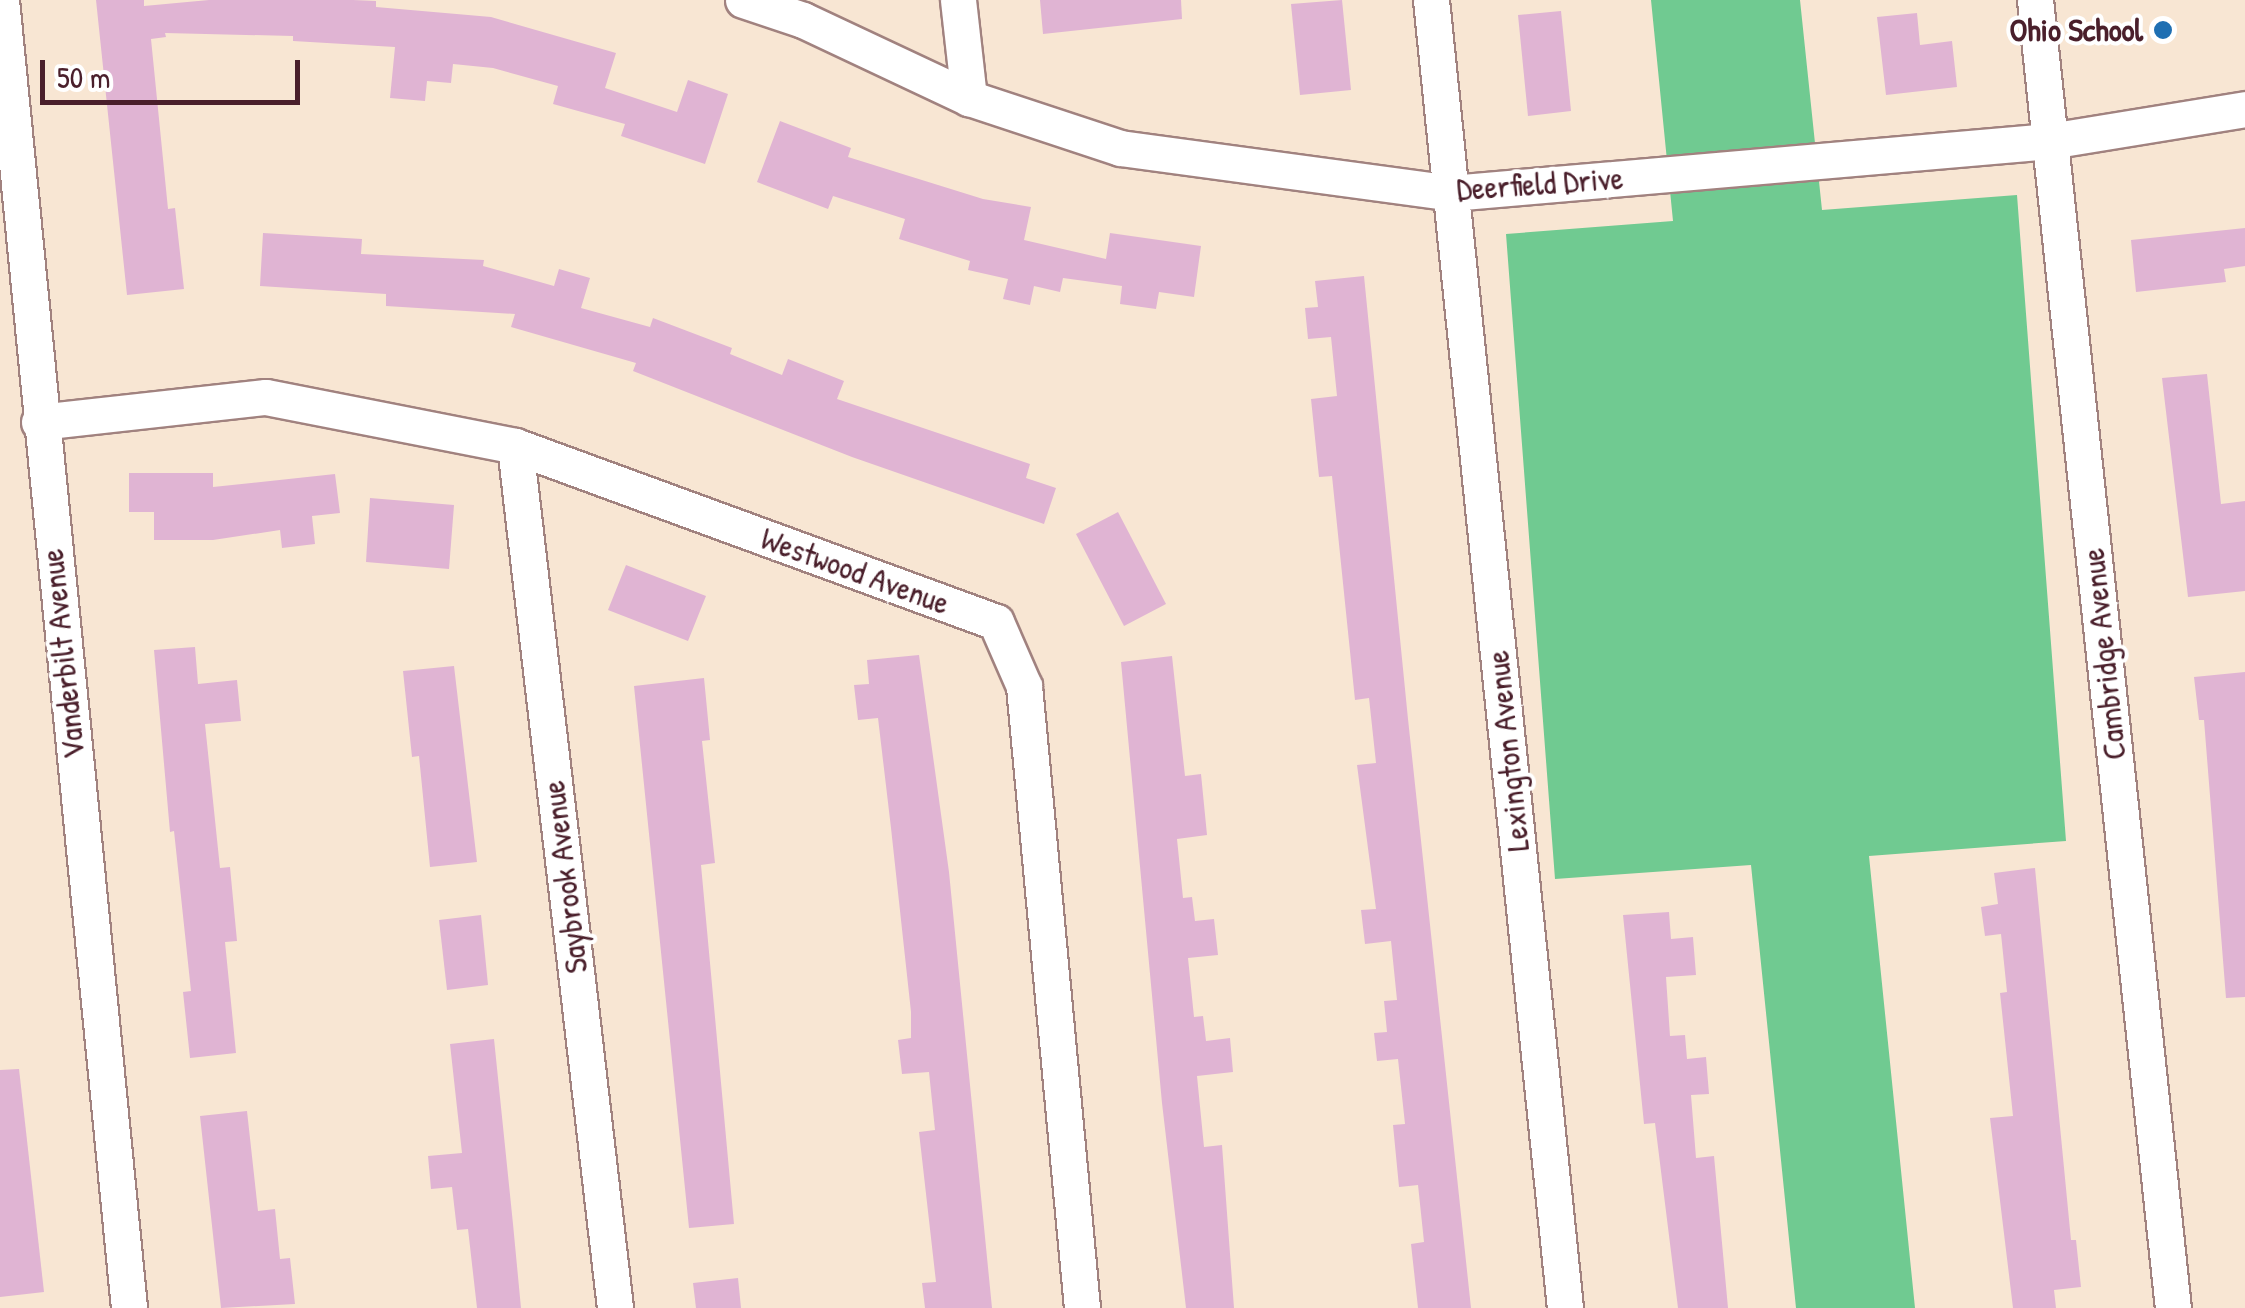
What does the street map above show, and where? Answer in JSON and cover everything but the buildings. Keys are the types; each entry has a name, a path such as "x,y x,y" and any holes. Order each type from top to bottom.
{"street":[{"name":"Vanderbilt Avenue","path":"1,0 39,422 129,1308"},
{"name":"Deerfield Drive","path":"743,0 804,20 968,98 1120,148 1452,193 2050,141 2245,109"},
{"path":"958,0 968,98"},
{"name":"Lexington Avenue","path":"1431,0 1564,1308"},
{"name":"Cambridge Avenue","path":"2034,0 2173,1308"},
{"name":"Westwood Avenue","path":"39,422 266,397 515,446 996,622 1024,686 1082,1308"},
{"name":"Saybrook Avenue","path":"515,446 615,1308"}],"green space":[{"path":"1651,0 1800,0 1822,210 2017,195 2066,841 1869,856 1915,1308 1796,1308 1751,865 1555,879 1506,234 1673,221"}],"place":[{"name":"Ohio School","path":"2163,30"}]}
